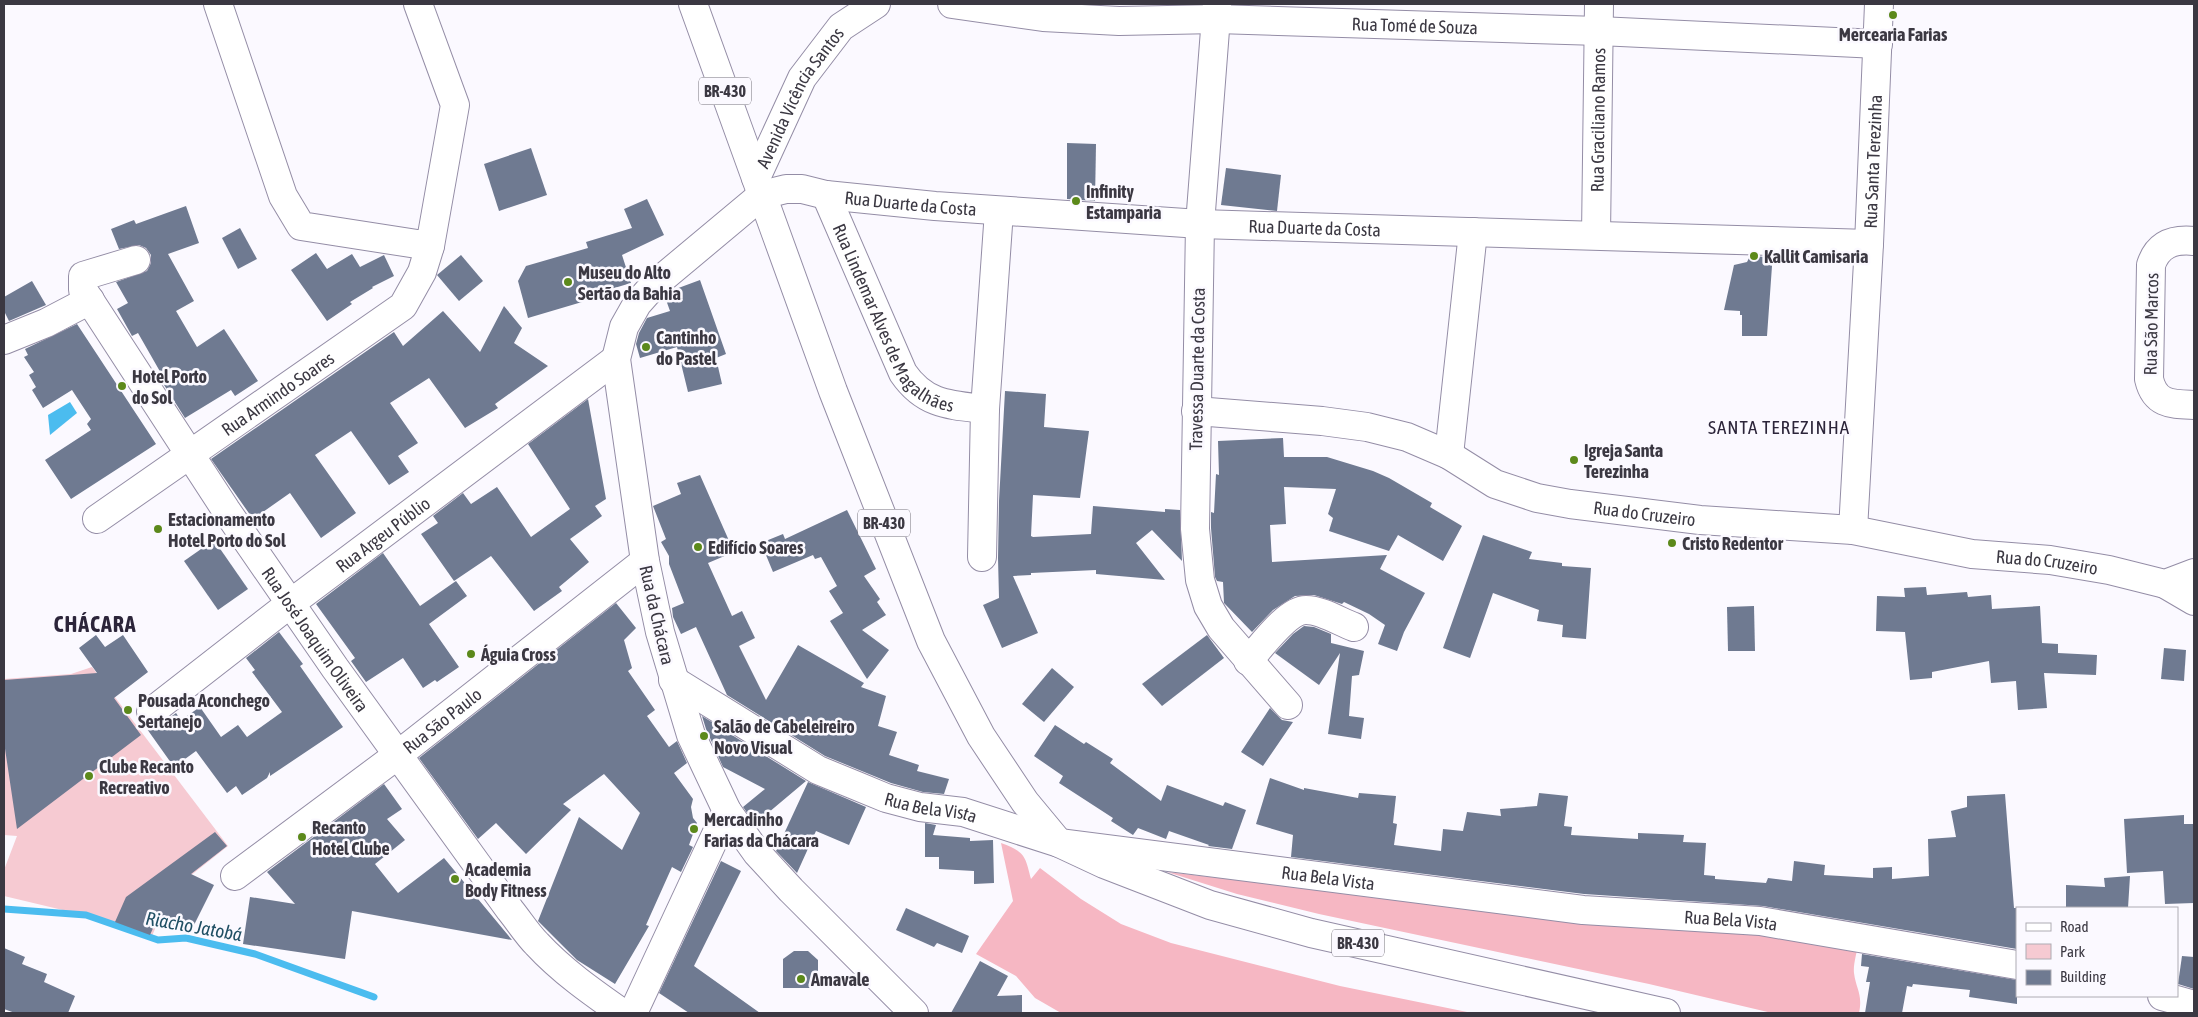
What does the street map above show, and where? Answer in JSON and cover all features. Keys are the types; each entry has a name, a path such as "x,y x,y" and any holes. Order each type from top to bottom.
{"street":[{"path":"218,4 283,196 301,226 430,246"},
{"name":"Rua Armindo Soares","path":"98,519 403,306 422,272 430,246 455,105 418,4"},
{"name":"BR-430","path":"692,4 833,391 931,641 980,736 1025,802 1059,842 1104,864 1157,885 1210,904 1284,925 1666,1013"},
{"name":"Avenida Vicência Santos","path":"759,187 802,78 841,27 876,4"},
{"name":"Rua Tomé de Souza","path":"952,4 1043,17 1120,21 1217,11 1878,44"},
{"name":"Rua Graciliano Ramos","path":"1596,235 1599,4"},
{"name":"Rua Santa Terezinha","path":"1852,530 1869,244 1879,4"},
{"name":"Travessa Duarte da Costa","path":"1217,11 1200,224 1195,529 1200,580 1208,606 1221,628 1288,705"},
{"name":"Rua Duarte da Costa","path":"759,187 802,189 826,195 999,211 1200,224 1869,244"},
{"name":"Rua da Chácara","path":"759,187 659,280 637,304 624,327 616,359 645,561 660,632 691,735 727,811 758,853 902,1009"},
{"name":"Rua Lindemar Alves de Magalhães","path":"826,195 902,374 922,395 936,401 986,409"},
{"name":"Rua Lindemar Alves de Magalhães","path":"982,558 986,409 999,211"},
{"path":"1450,455 1473,232"},
{"name":"Rua São Marcos","path":"2194,241 2182,240 2171,242 2154,254 2151,265 2149,379 2151,390 2158,398 2168,403 2194,405"},
{"name":"Rua José Joaquim Oliveira","path":"136,260 83,276 83,290 226,510 335,668 510,910 537,944 585,988 622,1013"},
{"path":"4,340 46,323 90,300"},
{"name":"Rua Argeu Públio","path":"151,712 291,603 616,359"},
{"name":"Rua do Cruzeiro","path":"1196,411 1322,421 1367,427 1407,437 1450,455 1495,484 1537,498 1570,504 1700,520 1852,530 1972,554 2050,560 2101,568 2165,584 2194,601"},
{"name":"Rua São Paulo","path":"234,876 399,754 645,561"},
{"path":"2165,584 2194,573"},
{"path":"1248,661 1285,620 1300,611 1316,612 1354,627"},
{"name":"Rua Bela Vista","path":"673,680 818,770 886,798 920,807 963,812 1059,842 1583,910 1760,921 2016,965"},
{"path":"633,1013 727,811"},
{"path":"2166,997 2194,1005"}],"green space":[{"name":"Clube Recanto Recreativo","path":"92,667 228,846 171,891 152,936 113,922 4,896 4,870 17,836 4,835 4,679 71,674"}],"shaded area":[{"path":"1001,843 1023,855 1031,879 1040,868 1081,899 1121,924 1171,943 1340,986 1472,1013 1061,1013 1035,998 1016,976 976,954 1013,901"},
{"path":"1167,872 1358,894 1858,944 1854,970 1860,996 1859,1013 1772,1013 1649,984 1319,914 1237,894"}],"water":[{"path":"70,402 77,413 50,435 48,415"}],"building":[{"path":"1067,143 1096,144 1095,201 1067,199"},
{"path":"531,148 547,195 499,211 484,164"},
{"path":"1226,168 1281,175 1277,211 1221,205"},
{"path":"647,199 664,235 622,255 631,283 581,298 582,302 528,318 518,281 526,266 588,248 586,242 632,228 624,209"},
{"path":"186,206 199,243 168,254 194,301 176,311 197,347 224,329 258,381 235,396 231,390 185,418 159,377 162,375 138,333 132,336 117,309 128,303 116,282 147,271 151,263 151,255 146,248 139,245 119,249 111,229 134,220 136,224"},
{"path":"240,228 257,259 238,269 222,238"},
{"path":"316,253 327,269 352,254 360,267 384,255 394,276 372,287 350,302 352,304 327,321 291,270"},
{"path":"461,255 483,281 459,301 437,275"},
{"path":"1750,256 1767,257 1772,266 1767,336 1742,336 1742,315 1740,315 1740,311 1724,310 1734,265 1747,262"},
{"path":"700,280 726,354 716,358 722,384 688,392 677,347 640,358 636,344 639,333 647,318 670,311 665,297 673,290"},
{"path":"32,281 46,305 9,321 4,311 4,297"},
{"path":"504,306 522,328 514,343 548,366 495,404 498,408 465,428 429,378 390,403 418,443 398,456 409,472 389,485 351,431 315,455 356,513 321,538 290,493 253,519 211,459 394,332 403,346 443,311 480,352"},
{"path":"77,324 156,444 71,499 45,460 91,430 87,424 91,419 72,390 43,408 32,390 36,387 29,375 34,372 24,357 28,355 25,349"},
{"path":"1005,391 1046,394 1044,427 1089,431 1080,498 1033,495 1031,536 1091,534 1093,506 1165,512 1165,509 1180,510 1182,561 1152,530 1136,543 1165,580 1096,574 1096,570 1031,573 1031,575 1013,576 1038,633 1002,648 983,605 999,598 999,501"},
{"path":"588,399 606,499 595,506 602,516 570,539 589,562 559,587 562,591 534,611 491,556 454,581 421,534 438,523 433,516 463,493 471,504 497,487 531,537 570,509 528,444"},
{"path":"1283,438 1284,457 1327,457 1373,471 1432,503 1430,507 1462,526 1443,561 1398,535 1389,551 1329,531 1333,518 1328,514 1336,489 1284,487 1286,524 1270,525 1272,562 1387,555 1380,569 1425,593 1404,632 1397,651 1378,644 1385,625 1369,614 1344,602 1342,604 1314,595 1295,596 1273,610 1252,632 1224,603 1223,582 1217,581 1215,577 1211,528 1211,512 1214,513 1216,474 1219,475 1218,441"},
{"path":"700,475 734,552 708,563 732,616 742,611 755,638 739,646 766,700 798,645 864,683 861,687 886,696 878,726 897,732 889,755 919,765 917,771 949,779 944,794 923,792 891,783 825,756 727,695 696,627 681,634 673,617 672,608 684,603 669,564 669,556 661,542 666,539 653,506 681,494 677,483"},
{"path":"847,510 876,569 864,576 880,599 877,602 886,615 862,630 889,650 867,679 830,621 843,613 829,591 837,586 821,557 815,559 813,555 773,572 761,543 783,534 785,539"},
{"path":"1483,535 1532,552 1529,559 1562,563 1562,566 1591,568 1586,639 1562,637 1563,625 1537,621 1539,610 1493,593 1470,658 1443,648"},
{"path":"214,540 248,589 218,610 184,561"},
{"path":"383,553 420,606 456,581 467,596 429,624 459,667 437,682 435,680 423,688 403,658 366,682 351,661 355,658 316,604"},
{"path":"1926,587 1927,595 1967,592 1968,597 1991,595 1992,609 2040,606 2042,643 2058,644 2058,653 2097,655 2096,675 2044,673 2047,708 2018,710 2016,681 1991,683 1989,661 1932,672 1932,678 1910,680 1905,632 1876,631 1877,596 1905,597 1904,588"},
{"path":"616,603 636,628 624,640 632,668 628,671 655,710 647,716 669,747 677,741 687,763 674,773 693,799 691,807 693,818 697,823 689,845 693,847 681,872 672,867 646,925 649,926 615,984 577,960 538,921 579,817 622,850 640,813 604,774 563,804 571,810 526,854 496,823 478,839 419,758"},
{"path":"1754,606 1755,651 1728,651 1727,607"},
{"path":"1304,626 1314,627 1331,634 1331,643 1364,651 1359,675 1352,676 1349,716 1364,718 1361,739 1328,734 1340,653 1319,685 1275,653 1293,634"},
{"path":"279,632 303,664 300,666 343,727 270,776 270,772 267,778 242,795 236,786 227,793 196,751 174,767 147,729 160,725 176,713 181,720 200,707 221,737 238,725 247,737 282,712 252,672 255,670 246,658"},
{"path":"96,635 105,647 123,635 148,672 114,698 141,735 17,829 4,742 4,680 97,673 79,648"},
{"path":"1207,635 1224,658 1162,706 1142,684"},
{"path":"2164,648 2186,650 2184,681 2161,679"},
{"path":"1052,668 1074,687 1044,722 1022,704"},
{"path":"1270,708 1282,720 1293,722 1263,766 1241,752"},
{"path":"702,716 715,724 721,732 724,730 806,781 755,824 743,807 765,789 723,767"},
{"path":"1055,725 1084,744 1086,742 1113,759 1110,763 1161,801 1167,785 1223,806 1225,802 1246,810 1232,849 1208,846 1169,831 1166,839 1138,828 1133,835 1111,821 1113,818 1059,783 1063,776 1034,756"},
{"path":"1270,778 1304,790 1304,788 1358,798 1359,793 1396,796 1393,823 1397,824 1394,845 1441,851 1443,829 1463,831 1467,812 1501,816 1500,809 1537,806 1539,793 1568,796 1564,826 1572,827 1571,835 1638,839 1638,833 1684,835 1683,842 1706,843 1704,875 1715,876 1715,879 1766,883 1768,878 1792,881 1794,861 1825,865 1824,875 1873,878 1873,868 1892,867 1892,879 1929,876 1928,839 1956,837 1951,811 1967,807 1967,796 2005,794 2014,908 2016,908 2016,949 1763,906 1584,894 1291,857 1293,835 1256,824"},
{"path":"808,782 866,807 849,845 816,831 797,873 776,851"},
{"path":"384,784 402,809 387,819 405,840 375,864 398,893 444,858 512,940 352,911 345,959 243,944 250,897 295,904 267,872"},
{"path":"2184,815 2184,824 2194,824 2194,903 2165,904 2163,871 2127,873 2124,819"},
{"path":"925,823 936,825 933,835 970,838 970,841 993,840 994,883 974,884 974,871 939,869 939,857 925,857"},
{"path":"215,832 227,846 191,874 214,885 190,933 158,917 150,935 115,922 126,897"},
{"path":"721,861 741,871 694,966 760,1013 689,1013 659,993"},
{"path":"2130,876 2128,907 2066,907 2066,885 2105,887 2104,878"},
{"path":"906,908 969,936 962,953 937,943 934,947 896,930"},
{"path":"4,948 25,957 22,964 47,974 44,982 75,996 68,1013 15,1013 4,1009"},
{"path":"794,951 808,951 818,960 818,988 783,988 783,959"},
{"path":"1862,954 2016,980 2017,1004 1969,997 1970,990 1913,984 1912,987 1907,986 1902,1013 1865,1013 1870,982 1866,982 1869,967 1861,966"},
{"path":"2182,956 2194,957 2194,989 2178,984"},
{"path":"980,961 1008,976 997,996 1022,995 1022,1013 951,1013"}],"waterway":[{"name":"Riacho Jatobá","path":"4,909 86,915 158,940 186,938 255,954 374,997"}],"place":[{"name":"Mercearia Farias","path":"1893,15"},
{"name":"Infinity Estamparia","path":"1076,201"},
{"name":"Kallit Camisaria","path":"1754,256"},
{"name":"Museu do Alto Sertão da Bahia","path":"568,282"},
{"name":"Cantinho do Pastel","path":"646,347"},
{"name":"Hotel Porto do Sol","path":"122,386"},
{"name":"Igreja Santa Terezinha","path":"1574,460"},
{"name":"Estacionamento Hotel Porto do Sol","path":"158,529"},
{"name":"Cristo Redentor","path":"1672,543"},
{"name":"Edifício Soares","path":"698,547"},
{"name":"Águia Cross","path":"471,654"},
{"name":"Pousada Aconchego Sertanejo","path":"128,710"},
{"name":"Salão de Cabeleireiro Novo Visual","path":"704,736"},
{"name":"Clube Recanto Recreativo","path":"89,776"},
{"name":"Mercadinho Farias da Chácara","path":"694,829"},
{"name":"Recanto Hotel Clube","path":"302,837"},
{"name":"Academia Body Fitness","path":"455,879"},
{"name":"Amavale","path":"801,979"}],"district":[{"name":"SANTA TEREZINHA","path":"1779,427"},
{"name":"CHÁCARA","path":"95,624"}]}
